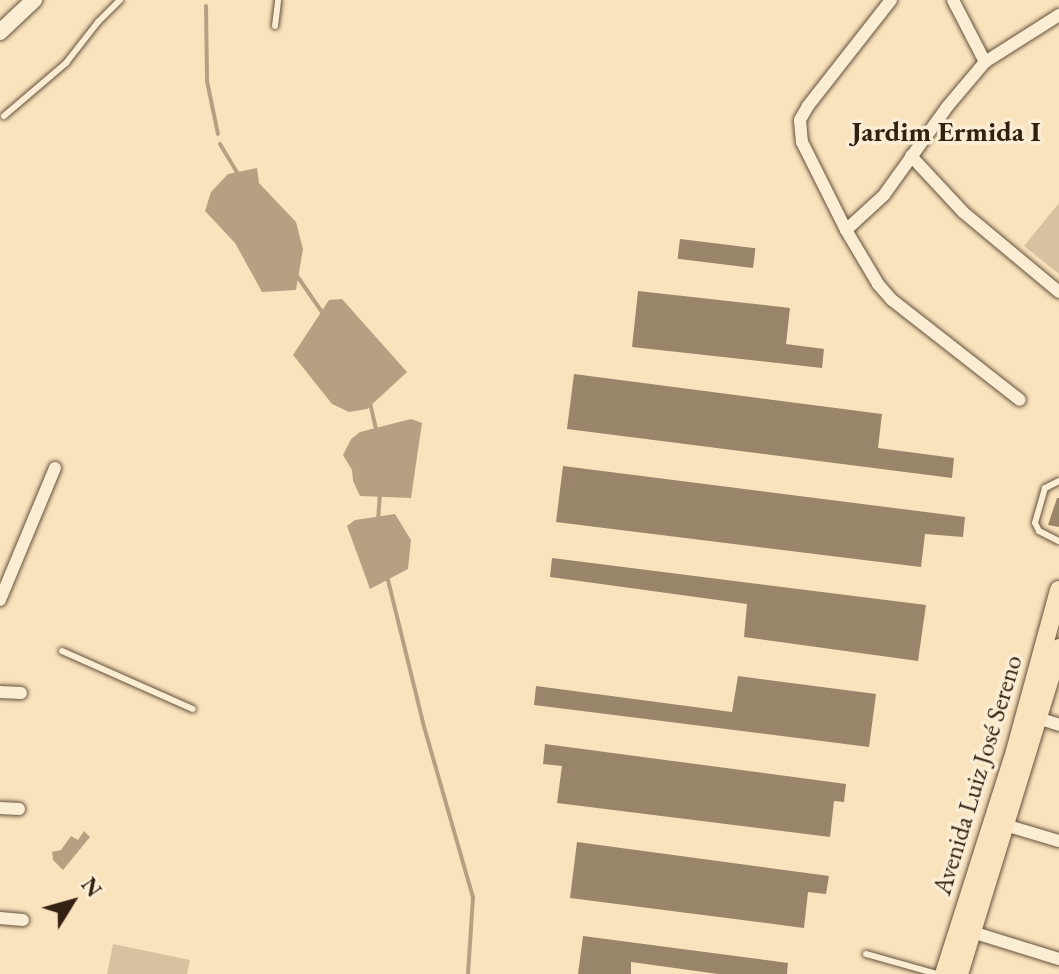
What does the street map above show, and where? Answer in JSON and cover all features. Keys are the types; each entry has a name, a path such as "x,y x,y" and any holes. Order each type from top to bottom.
{"main road":[{"name":"Avenida Luiz José Sereno","path":"944,974 1015,751 1059,590"},
{"name":"Avenida Luiz José Sereno","path":"959,974 1059,648"}],"street":[{"path":"0,32 34,0"},
{"path":"891,0 800,120 802,142 866,267 892,300 1020,400"},
{"path":"953,0 985,62"},
{"path":"846,230 884,195 985,62 1059,15"},
{"path":"911,156 963,212 1059,292"},
{"path":"0,600 55,468"},
{"path":"0,692 21,693"},
{"path":"1038,718 1059,725"},
{"path":"0,808 19,809"},
{"path":"1005,825 1059,841"},
{"path":"0,918 23,920"},
{"path":"972,932 1059,959"}],"lane":[{"path":"4,116 66,63 120,0"},
{"path":"275,26 278,0"},
{"path":"1059,481 1045,488 1035,523 1039,531 1059,541"},
{"path":"62,651 193,709"},
{"path":"866,954 937,974"}],"shaded area":[{"path":"257,168 259,183 296,222 303,249 296,290 262,292 235,243 205,211 211,192 228,174"},
{"path":"1059,203 1059,274 1024,246"},
{"path":"342,299 407,372 367,409 349,412 332,404 293,355 329,300"},
{"path":"411,419 422,423 411,498 360,496 352,470 343,455 351,439 360,432"},
{"path":"395,514 411,540 408,569 370,589 347,526 355,520"},
{"path":"84,831 90,837 63,870 53,860 52,852 61,850 71,836 78,840"},
{"path":"113,944 190,960 187,974 107,974"}],"building":[{"path":"680,239 755,248 753,268 678,259"},
{"path":"638,291 790,308 786,344 824,349 822,368 632,347"},
{"path":"574,374 882,414 878,448 954,458 952,478 567,429"},
{"path":"563,466 965,517 963,537 925,534 921,567 556,522"},
{"path":"1059,498 1059,527 1048,525"},
{"path":"552,558 926,605 918,661 744,637 747,604 550,577"},
{"path":"738,676 876,694 869,747 534,705 536,686 732,712"},
{"path":"545,744 846,784 844,802 834,801 830,837 557,803 562,766 543,764"},
{"path":"577,842 829,876 826,894 808,892 804,928 570,898"},
{"path":"583,936 788,963 787,974 718,974 631,962 631,974 578,974"}],"waterway":[{"path":"206,6 207,81 218,134"},
{"path":"220,144 239,176"},
{"path":"295,273 324,315"},
{"path":"370,403 376,430"},
{"path":"378,521 380,494"},
{"path":"387,576 423,723 473,897 468,974"}],"district":[{"name":"Jardim Ermida I","path":"946,131"}]}
